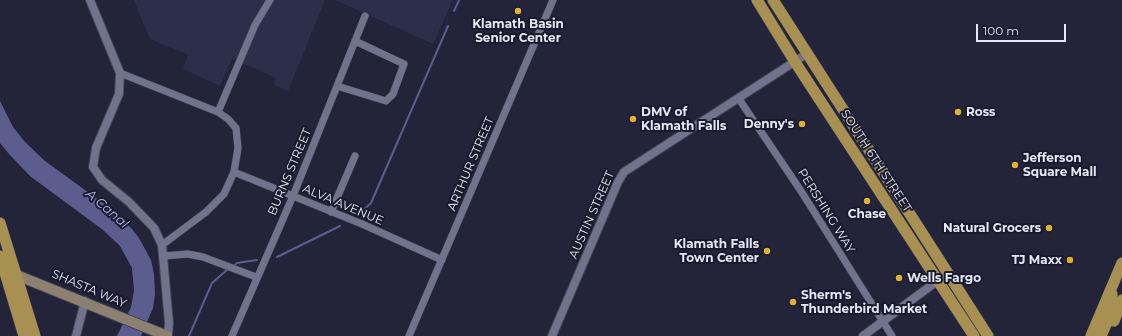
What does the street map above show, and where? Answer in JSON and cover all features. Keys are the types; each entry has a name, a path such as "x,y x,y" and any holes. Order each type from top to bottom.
{"main road":[{"name":"SOUTH 6TH STREET","path":"757,0 795,62 974,336"},
{"name":"SOUTH 6TH STREET","path":"773,0 988,336"},
{"path":"0,223 35,336"},
{"path":"0,256 2,269 24,336"},
{"path":"1101,336 1111,313 1122,263"},
{"name":"SHASTA WAY","path":"2,269 85,301 167,336"},
{"path":"1091,336 1101,311 1119,281"},
{"path":"1107,336 1122,300"},
{"path":"1097,336 1104,319 1104,314 1101,311"}],"street":[{"path":"90,0 120,73 119,94 96,148 93,167 102,180 129,202 154,228 162,245 169,323 167,336"},
{"path":"218,112 255,25 270,0"},
{"name":"ARTHUR STREET","path":"409,336 553,0"},
{"name":"BURNS STREET","path":"232,336 256,277 293,196 366,16"},
{"path":"337,86 386,101 393,94 404,64 355,41"},
{"name":"AUSTIN STREET","path":"552,336 618,182 624,172 808,53"},
{"path":"120,73 218,112 228,118 236,128 238,148 234,172 224,194 206,212 162,245"},
{"name":"PERSHING WAY","path":"739,99 801,191 892,336"},
{"path":"331,212 355,156"},
{"name":"ALVA AVENUE","path":"234,172 442,260"},
{"path":"163,256 188,254 203,257 256,277"},
{"path":"863,336 948,274"},
{"path":"76,336 85,301"}],"shaded area":[{"path":"134,0 325,0 288,91 274,85 276,78 232,59 220,86 183,69 188,55 150,39"},
{"path":"335,0 453,0 433,44"}],"water":[{"name":"A Canal","path":"0,101 13,127 25,142 45,161 107,206 132,229 139,238 151,260 154,274 155,294 153,308 141,336 117,336 131,307 134,291 132,268 120,246 103,230 30,176 9,154 0,143"}],"waterway":[{"path":"454,11 459,0"},
{"path":"358,215 371,203 448,26"},
{"path":"277,257 340,226"},
{"path":"233,266 237,263 257,260"},
{"path":"189,336 212,283 228,269"}],"place":[{"name":"Klamath Basin Senior Center","path":"518,11"},
{"name":"Ross","path":"958,112"},
{"name":"DMV of Klamath Falls","path":"633,119"},
{"name":"Denny's","path":"802,124"},
{"name":"Jefferson Square Mall","path":"1015,165"},
{"name":"Chase","path":"867,201"},
{"name":"Natural Grocers","path":"1049,228"},
{"name":"Klamath Falls Town Center","path":"767,251"},
{"name":"TJ Maxx","path":"1070,260"},
{"name":"Wells Fargo","path":"899,278"},
{"name":"Sherm's Thunderbird Market","path":"793,302"}]}
